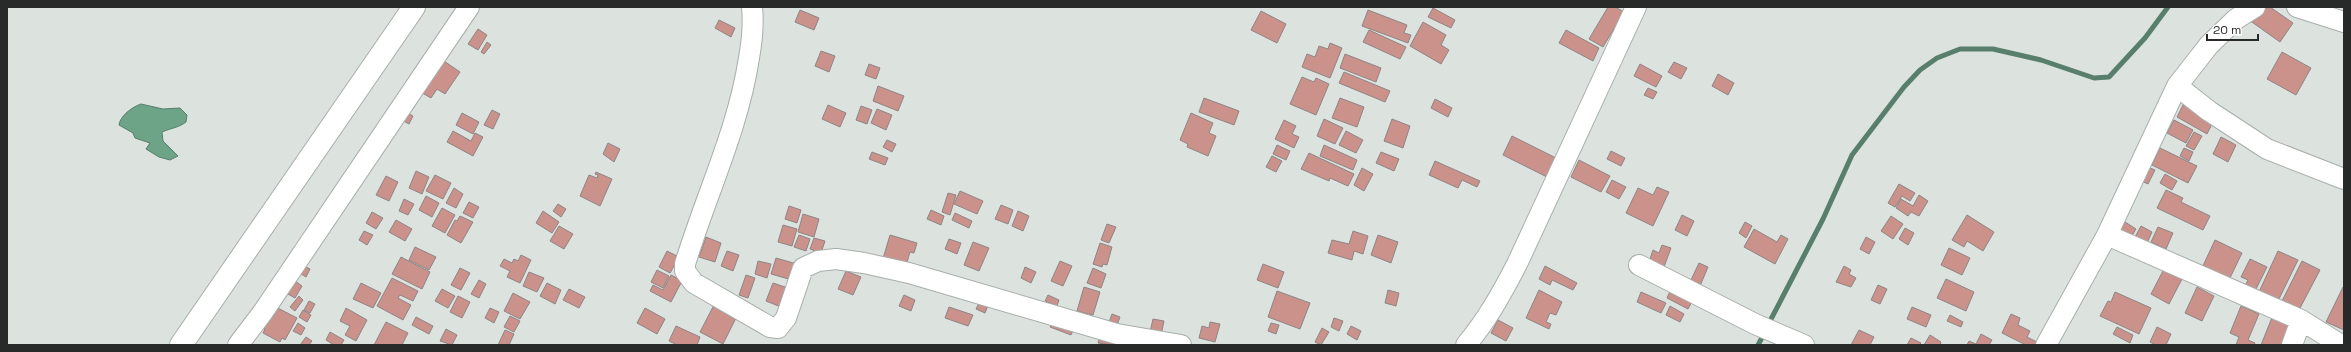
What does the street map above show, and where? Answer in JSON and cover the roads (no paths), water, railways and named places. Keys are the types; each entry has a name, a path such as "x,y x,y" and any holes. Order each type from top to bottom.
{"street":[{"path":"181,345 414,7"},
{"path":"238,345 263,312 469,7"},
{"path":"752,7 754,24 745,84 730,135 685,264 685,271 694,283 770,327 778,328 786,318 803,268 818,261 836,259 909,273 1117,334 1181,345"},
{"path":"1466,345 1482,326 1497,303 1636,7"},
{"path":"2054,343 2177,86 2209,45 2236,19 2254,7"},
{"path":"2297,7 2344,22"},
{"path":"2177,86 2209,111 2267,149 2344,179"},
{"path":"2107,235 2302,320 2341,345"},
{"path":"1639,265 1763,328 1804,345"},
{"path":"2292,345 2302,320"}],"waterway":[{"path":"1768,325 1823,219 1852,155 1904,87 1920,70 1937,58 1960,49 1993,49 2041,60 2094,78 2109,77 2145,38 2168,7"},
{"path":"1758,345 1765,332"}]}
